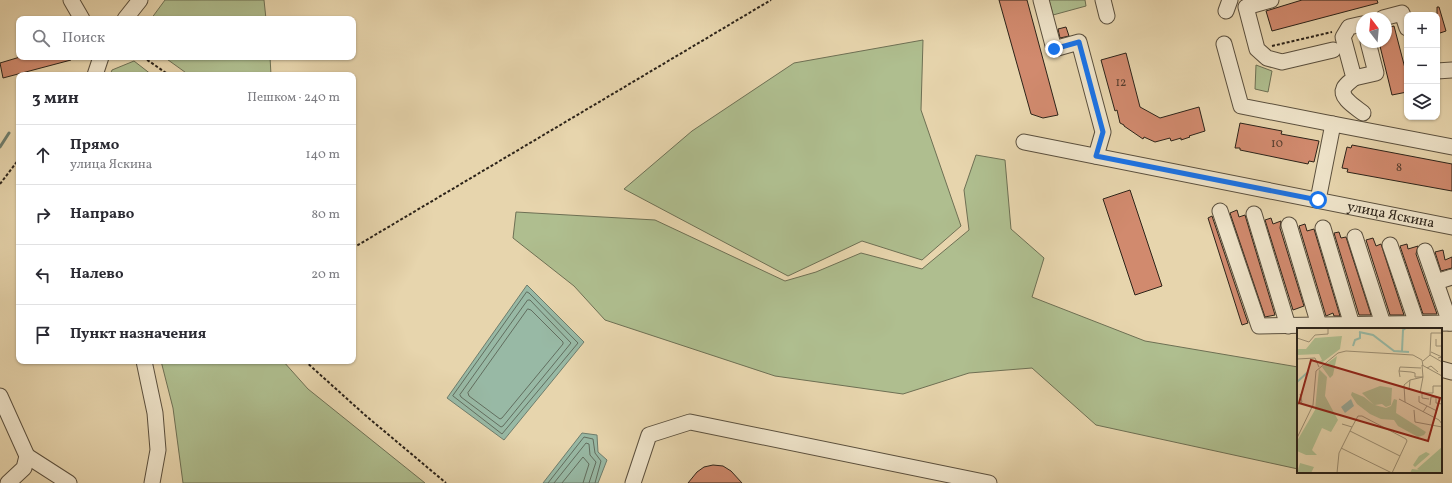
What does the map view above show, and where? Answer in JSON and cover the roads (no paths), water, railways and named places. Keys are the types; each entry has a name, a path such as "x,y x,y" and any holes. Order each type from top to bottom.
{"street":[{"path":"70,0 80,16"},
{"path":"127,16 140,0"},
{"path":"1041,0 1054,49 1079,42 1103,132 1096,156"},
{"path":"1103,0 1107,16"},
{"path":"1271,0 1246,7 1258,50 1267,58 1282,62 1333,50"},
{"path":"1392,16 1402,13 1404,19"},
{"path":"1354,78 1343,37 1356,26"},
{"path":"1224,44 1241,106 1452,147"},
{"path":"1363,113 1345,97 1343,93 1345,87 1354,78 1376,72 1370,48"},
{"path":"96,72 100,60"},
{"path":"1440,71 1452,70"},
{"path":"1318,200 1333,124"},
{"name":"улица Яскина","path":"1024,142 1452,227"},
{"path":"1220,211 1259,326 1451,323 1425,250"},
{"path":"1254,214 1288,326"},
{"path":"1289,225 1319,325"},
{"path":"1323,228 1352,325"},
{"path":"1355,237 1383,324"},
{"path":"1390,245 1417,324"},
{"path":"1436,282 1452,277"},
{"path":"145,364 155,413 158,450 152,483"},
{"path":"1442,369 1452,372"},
{"path":"0,396 27,456 69,483"},
{"path":"633,483 649,435 690,422 990,483"},
{"path":"8,483 24,468 27,456"}],"water":[{"path":"527,285 584,342 504,440 447,398"},
{"path":"582,433 597,435 598,452 607,460 598,483 543,483"}],"waterway":[{"path":"0,147 9,133"}]}
